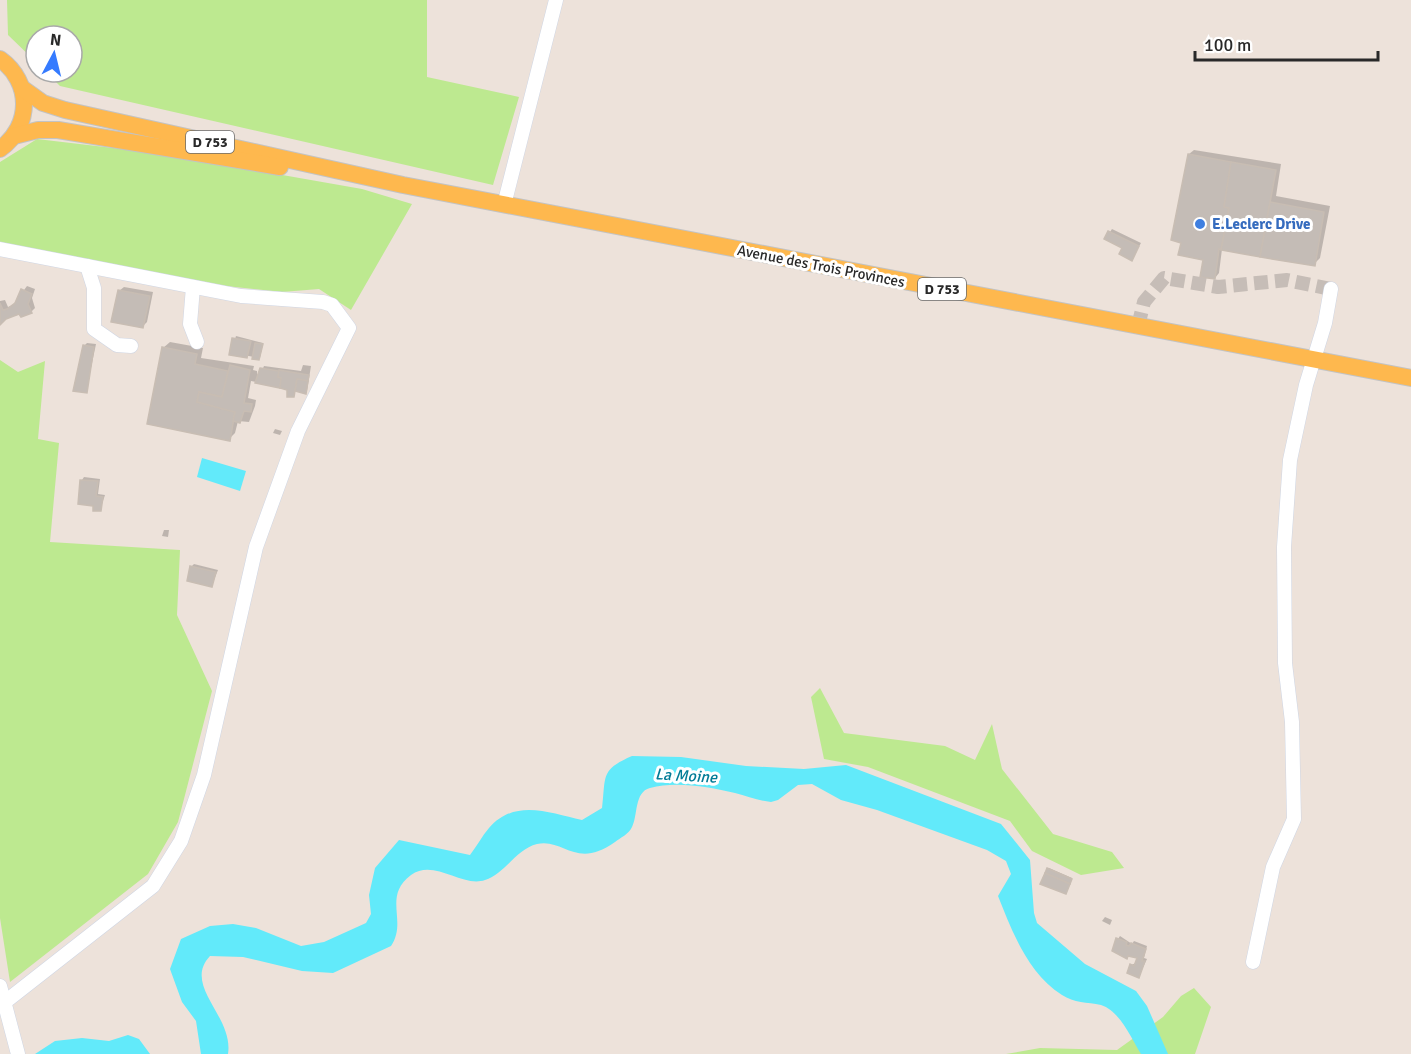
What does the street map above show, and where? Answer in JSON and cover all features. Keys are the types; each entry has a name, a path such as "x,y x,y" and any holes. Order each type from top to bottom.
{"main road":[{"path":"0,59 16,75 22,88 24,113 14,136 0,149"},
{"name":"Avenue des Trois Provinces","path":"22,88 43,103 65,110 403,185 1411,379"},
{"name":"Avenue des Trois Provinces","path":"14,136 38,129 58,130 403,185"}],"street":[{"path":"504,205 556,0"},
{"path":"0,249 241,296 322,302 332,305 349,328 298,431 256,547 204,775 181,841 153,886 5,1002"},
{"path":"87,266 94,288 94,329 117,345 131,346"},
{"path":"193,287 190,324 197,342"},
{"path":"1253,962 1273,867 1294,819 1292,722 1285,663 1284,547 1290,460 1331,289"},
{"path":"0,986 15,1052"}],"green space":[{"path":"7,0 427,0 427,77 519,97 493,185 60,86 58,84 84,84 84,24 24,24 24,50 8,35"},
{"path":"37,139 164,154 362,189 412,204 351,310 319,289 282,292 226,286 0,243 0,162"},
{"path":"0,360 18,372 45,361 38,439 59,443 50,542 180,550 177,615 212,691 178,822 148,874 10,982 0,918"},
{"path":"820,688 844,733 945,746 975,760 992,724 1002,769 1053,834 1112,852 1124,868 1081,875 1032,851 1010,821 868,767 824,759 811,697"},
{"path":"1194,988 1211,1007 1195,1054 1006,1054 1040,1048 1117,1050 1163,1017 1181,996"}],"water":[{"path":"202,458 246,471 240,491 197,477"},
{"name":"La Moine","path":"632,756 681,757 746,766 804,769 846,765 1001,824 1030,860 1034,913 1037,923 1085,964 1136,991 1147,1006 1168,1054 1141,1054 1119,1019 1108,1008 1067,998 1040,976 1022,951 998,896 1011,874 1006,861 987,850 877,810 841,800 812,784 798,785 778,800 771,802 692,786 671,785 650,788 641,794 631,829 602,850 580,853 547,843 537,844 523,851 499,873 485,880 467,880 438,871 420,871 411,875 398,892 396,937 391,946 333,973 302,971 243,957 210,956 203,967 202,979 205,990 224,1027 228,1040 228,1054 201,1054 196,1021 182,1002 170,969 181,939 210,926 233,924 256,928 301,946 324,942 366,923 371,914 369,895 375,868 399,840 470,855 489,828 510,813 533,810 582,820 602,808 606,775 614,766"},
{"path":"128,1035 139,1039 150,1054 35,1054 55,1041 82,1038 109,1041"}],"building":[{"name":"E.Leclerc Drive","path":"1188,154 1231,162 1224,207 1229,208 1221,250 1219,249 1215,279 1200,277 1203,260 1178,255 1181,243 1171,240"},
{"path":"1231,162 1276,170 1260,257 1221,250 1229,208 1224,207"},
{"path":"1270,202 1324,212 1315,266 1260,257"},
{"path":"1108,231 1139,246 1132,261 1119,254 1122,248 1104,239"},
{"path":"21,289 32,294 28,304 32,313 21,317 19,314 6,319 0,325 0,303 3,310 7,309 15,303"},
{"path":"118,290 150,296 143,328 111,322"},
{"path":"232,338 251,341 247,358 229,355"},
{"path":"255,343 263,344 259,360 252,359"},
{"path":"83,345 94,347 87,393 73,391"},
{"path":"162,347 197,354 195,364 228,371 222,397 199,392 197,402 235,412 230,441 147,424"},
{"path":"230,365 250,370 244,403 252,404 251,412 244,411 240,423 233,421 235,412 197,402 199,392 222,397"},
{"path":"260,368 279,371 280,388 255,383"},
{"path":"279,370 309,375 308,381 297,379 294,397 287,397 287,390 280,388"},
{"path":"297,379 308,381 306,394 295,391"},
{"path":"80,480 98,481 96,496 103,497 101,511 93,511 93,506 78,504"},
{"path":"190,566 216,572 212,587 187,581"},
{"path":"1047,868 1072,879 1070,884 1045,873"},
{"path":"1045,873 1070,884 1066,894 1040,884"},
{"path":"1116,938 1127,942 1126,945 1129,946 1131,943 1146,949 1142,961 1145,961 1139,978 1127,973 1130,964 1134,966 1137,958 1128,956 1127,959 1112,951"}],"tunnel":[{"path":"1138,326 1144,302 1164,278 1218,287 1287,280 1331,289"}],"place":[{"name":"E.Leclerc Drive","path":"1200,224"}]}
